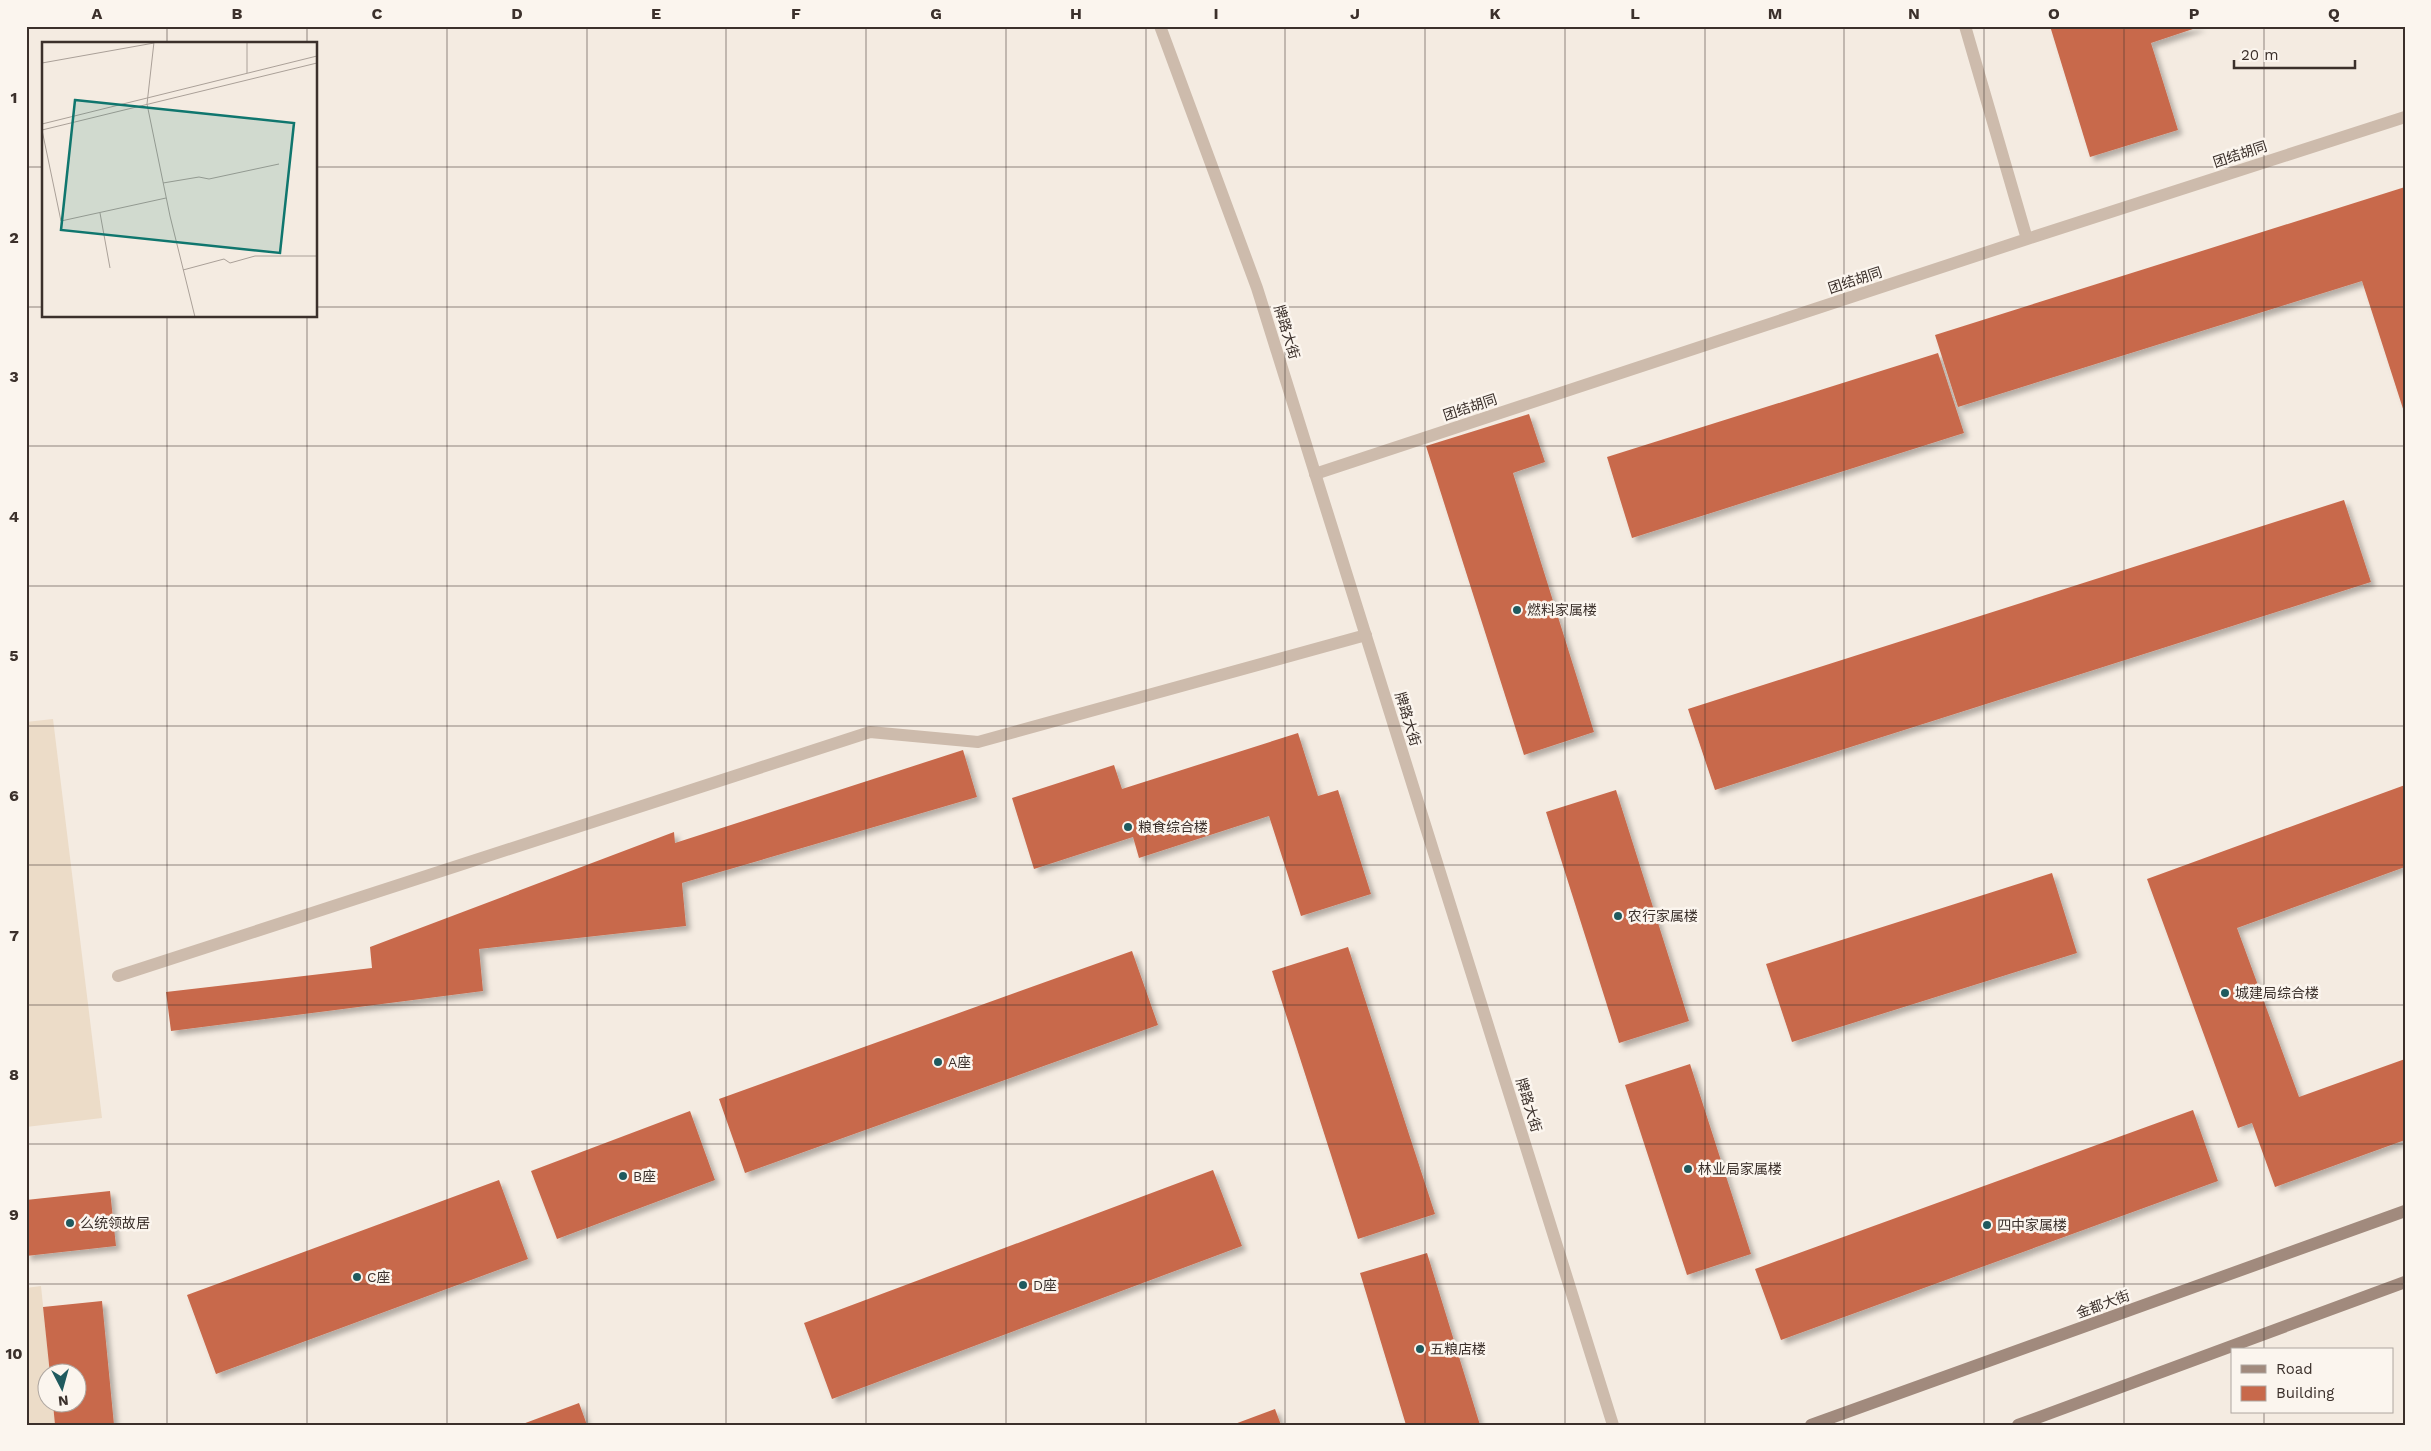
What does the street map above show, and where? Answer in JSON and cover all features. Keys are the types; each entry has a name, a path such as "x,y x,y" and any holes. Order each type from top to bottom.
{"main road":[{"name":"金都大街","path":"1811,1425 2405,1211"},
{"path":"2018,1425 2405,1282"}],"street":[{"name":"牌路大街","path":"1160,26 1257,288 1613,1425"},
{"path":"1965,26 2027,238"},
{"name":"团结胡同","path":"1315,474 2027,238 2405,117"},
{"path":"118,976 870,732 978,742 1366,635"}],"shaded area":[{"path":"53,719 102,1118 26,1127 26,722"},
{"path":"41,1286 49,1364 38,1364 38,1414 54,1414 55,1425 26,1425 26,1288"}],"building":[{"path":"2050,26 2202,26 2151,43 2178,130 2090,157"},
{"path":"2405,187 2405,415 2362,281 1958,407 1935,335"},
{"path":"1938,353 1964,433 1632,538 1607,457"},
{"name":"燃料家属楼","path":"1529,414 1545,462 1513,473 1594,732 1524,755 1426,446"},
{"path":"2344,500 2371,582 1715,790 1688,709"},
{"name":"粮食综合楼","path":"1298,733 1318,796 1338,790 1371,894 1301,916 1269,816 1139,858 1133,837 1034,869 1012,798 1114,765 1122,789"},
{"path":"963,750 977,797 682,883 686,926 479,949 483,991 171,1031 166,992 372,968 370,947 674,832 675,843"},
{"name":"城建局综合楼","path":"2405,785 2405,867 2237,928 2299,1097 2405,1059 2405,1140 2275,1187 2252,1123 2238,1128 2147,879"},
{"name":"农行家属楼","path":"1616,790 1689,1021 1619,1043 1546,812"},
{"path":"2052,873 2077,953 1792,1042 1766,964"},
{"path":"1348,947 1435,1214 1358,1239 1272,971"},
{"name":"A座","path":"1132,951 1158,1025 745,1173 719,1099"},
{"name":"林业局家属楼","path":"1690,1064 1751,1254 1687,1275 1625,1085"},
{"name":"四中家属楼","path":"2193,1110 2218,1181 1781,1340 1755,1269"},
{"name":"B座","path":"690,1111 715,1180 557,1239 531,1171"},
{"name":"D座","path":"1213,1170 1242,1246 832,1399 804,1323"},
{"name":"C座","path":"499,1180 528,1259 216,1374 187,1295"},
{"name":"么统领故居","path":"110,1191 116,1246 26,1256 26,1200"},
{"name":"五粮店楼","path":"1427,1253 1480,1425 1406,1425 1360,1273"},
{"path":"102,1301 114,1425 55,1425 54,1414 88,1414 88,1364 49,1364 43,1307"},
{"path":"579,1403 587,1425 520,1425"},
{"path":"1275,1409 1281,1425 1232,1425"}],"place":[{"name":"燃料家属楼","path":"1517,610"},
{"name":"粮食综合楼","path":"1128,827"},
{"name":"农行家属楼","path":"1618,916"},
{"name":"城建局综合楼","path":"2225,993"},
{"name":"A座","path":"938,1062"},
{"name":"林业局家属楼","path":"1688,1169"},
{"name":"B座","path":"623,1176"},
{"name":"么统领故居","path":"70,1223"},
{"name":"四中家属楼","path":"1987,1225"},
{"name":"C座","path":"357,1277"},
{"name":"D座","path":"1023,1285"},
{"name":"五粮店楼","path":"1420,1349"}]}
